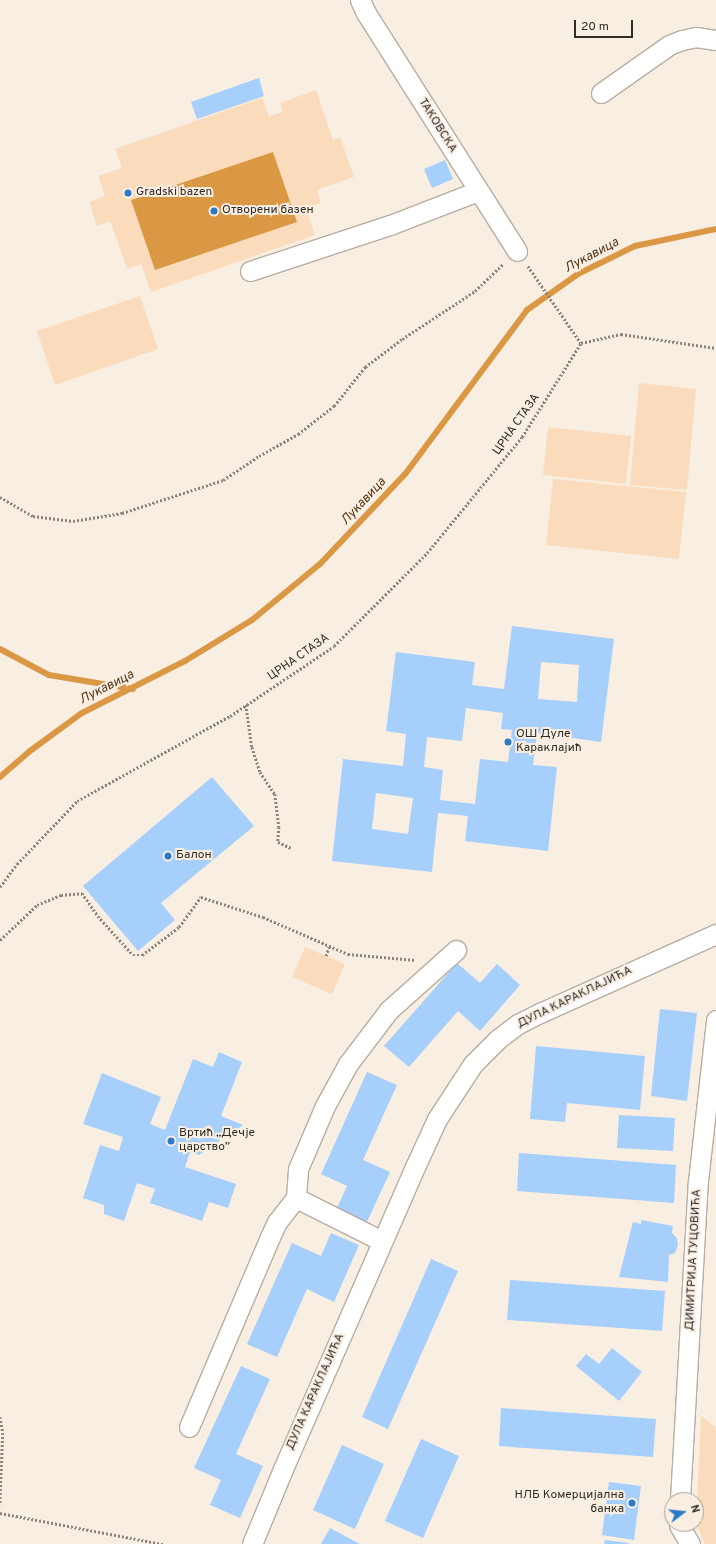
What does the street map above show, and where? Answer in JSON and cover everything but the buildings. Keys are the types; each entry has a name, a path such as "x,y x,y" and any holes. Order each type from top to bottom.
{"street":[{"name":"ТАКОВСКА","path":"360,0 366,13 517,251"},
{"path":"601,93 669,45 696,37 716,40"},
{"path":"250,270 390,225 478,191"},
{"name":"ДУЛА КАРАКЛАЈИЋА","path":"257,1542 382,1241 437,1120 462,1078 492,1044 518,1024 716,934"},
{"path":"188,1427 277,1222 296,1198 298,1169 319,1120 348,1064 389,1010 456,950"},
{"name":"ДИМИТРИЈА ТУЦОВИЋА","path":"680,1492 698,1181 716,1020"},
{"path":"296,1198 382,1241"},
{"path":"677,1544 678,1532"},
{"path":"683,1532 690,1544"}],"path":[{"path":"0,497 33,516 73,521 122,513 223,480 259,456 298,434 334,406 365,367 402,339 474,291 517,251"},
{"path":"533,272 567,320 581,343 621,334 716,348"},
{"name":"ЦРНА СТАЗА","path":"0,887 17,864 77,801 230,716 334,646 427,553 522,437 581,343"},
{"path":"246,705 252,747 260,772 275,794 279,826 278,842 291,848"},
{"path":"0,940 37,905 61,896 82,893 98,916 133,955 142,955 179,927 201,897 263,917 348,954 442,962"},
{"path":"326,956 329,946"},
{"path":"0,1417 3,1433 0,1504"},
{"path":"0,1513 163,1544"}],"shaded area":[{"name":"Gradski bazen","path":"316,90 333,140 340,137 354,177 317,190 321,203 306,209 315,235 151,292 141,264 127,269 110,221 97,226 89,202 105,196 98,176 122,168 115,149 262,98 269,116 283,112 280,103"},
{"name":"Отворени базен","path":"273,152 297,222 155,270 131,200"},
{"path":"140,296 158,349 55,385 37,331"},
{"path":"639,383 696,389 687,490 630,485"},
{"path":"548,427 631,436 626,484 543,475"},
{"path":"553,479 686,492 679,559 546,545"},
{"path":"305,947 345,964 332,994 292,977"},
{"path":"701,1416 716,1428 716,1544 705,1544 700,1532 704,1532 704,1492 697,1492"}],"waterway":[{"name":"Лукавица","path":"0,777 30,751 82,713 185,661 252,620 320,564 406,473 527,310 578,274 635,246 716,229"},
{"path":"0,649 49,675 133,689"}],"place":[{"name":"Gradski bazen","path":"128,193"},
{"name":"Отворени базен","path":"214,211"},
{"name":"ОШ Дуле Караклајић","path":"508,742"},
{"name":"Балон","path":"168,856"},
{"name":"Вртић „Дечје царство”","path":"171,1141"},
{"name":"НЛБ Комерцијална банка","path":"632,1503"}]}
